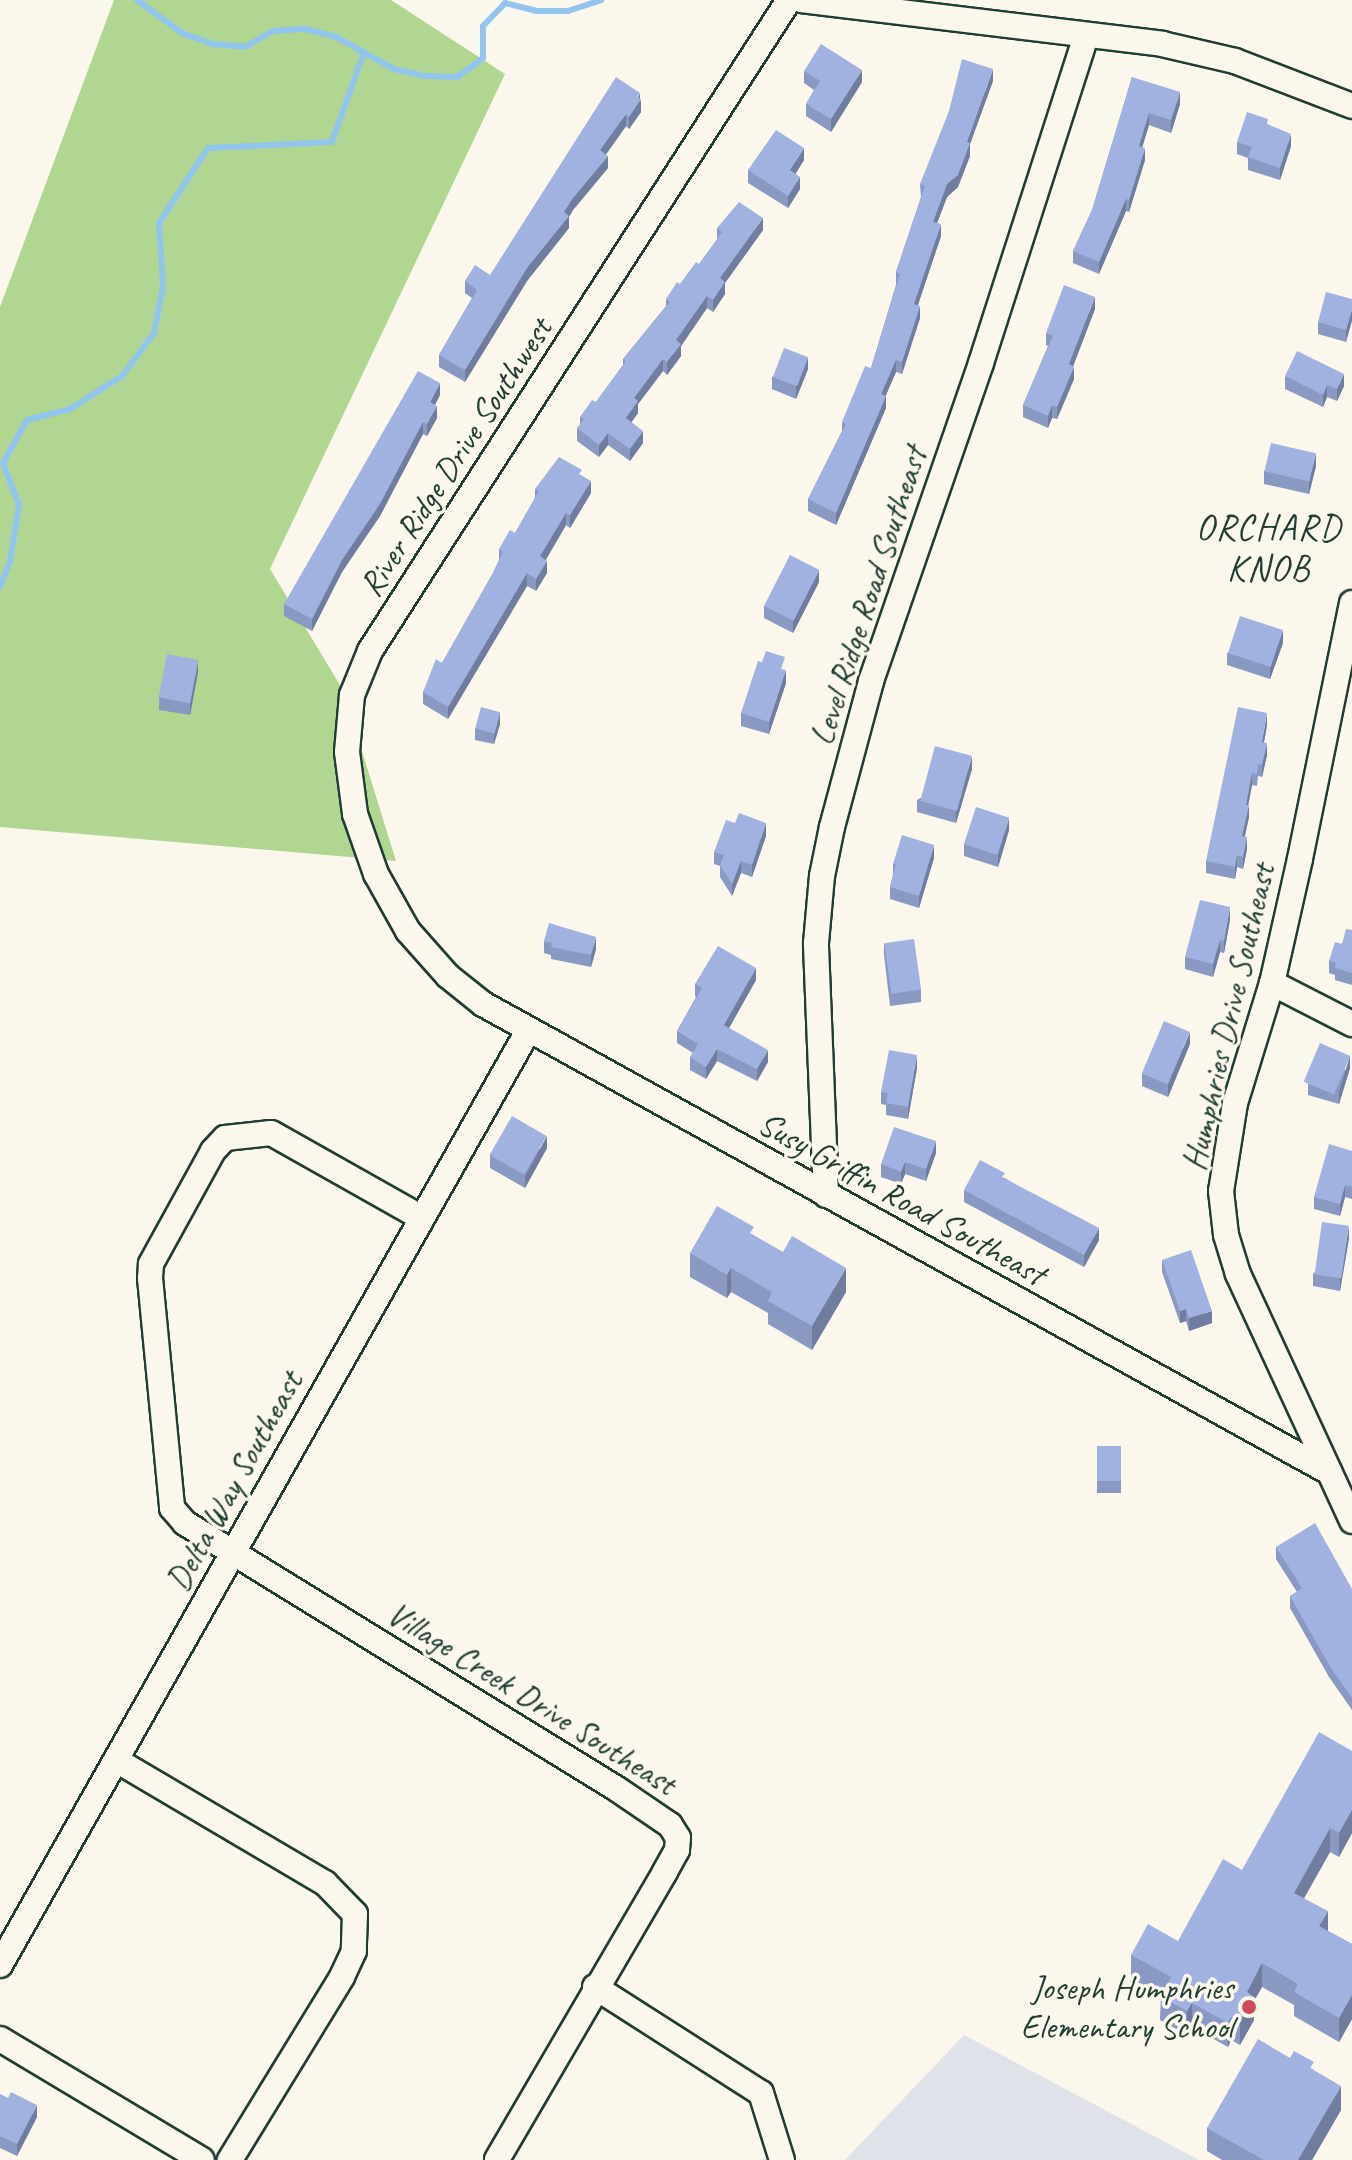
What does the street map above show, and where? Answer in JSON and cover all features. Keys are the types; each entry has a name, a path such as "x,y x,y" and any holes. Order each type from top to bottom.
{"street":[{"name":"River Ridge Drive Southwest","path":"448,976 408,931 376,874 355,814 347,752 352,695 370,651 789,0"},
{"path":"801,0 1162,44 1235,61 1352,106"},
{"name":"Level Ridge Road Southeast","path":"826,1195 816,943 822,876 832,827 871,681 981,363 1086,35"},
{"name":"Humphries Drive Southeast","path":"1352,603 1272,983 1235,1103 1221,1191 1226,1235 1238,1274 1352,1521"},
{"name":"Susy Griffin Road Southeast","path":"448,976 483,1004 528,1031 1329,1472"},
{"path":"1272,983 1352,1024"},
{"name":"Delta Way Southeast","path":"0,1965 528,1031"},
{"name":"Village Creek Drive Southeast","path":"422,1218 271,1133 225,1138 213,1151 151,1264 150,1278 172,1508 185,1523 617,1789 670,1825 678,1838 677,1850 497,2160"},
{"path":"116,1760 325,1883 355,1914 354,1951 342,1977 230,2160"},
{"path":"595,1987 761,2093 782,2160"},
{"path":"0,2039 202,2160"}],"shaded area":[{"path":"964,2035 1199,2160 845,2160"}],"green space":[{"path":"114,0 391,0 505,74 270,569 343,690 396,861 0,827 0,307"}],"building":[{"path":"821,44 862,70 831,119 806,104 820,81 804,71"},
{"path":"962,59 993,69 958,175 947,184 933,222 941,224 914,304 920,306 902,362 896,360 881,394 886,396 836,513 808,499 846,424 842,422 865,366 871,368 900,274 896,272 925,186 920,184 949,111"},
{"path":"616,77 640,93 637,97 641,99 600,150 608,156 573,198 564,212 569,216 527,268 465,370 439,355 477,290 465,281 475,265 490,275"},
{"path":"1132,77 1180,92 1171,120 1149,113 1139,146 1145,148 1129,200 1126,199 1099,262 1073,251 1092,210"},
{"path":"1247,112 1268,119 1267,124 1291,134 1280,168 1248,157 1252,147 1237,142"},
{"path":"776,130 804,148 790,170 800,177 788,196 748,170"},
{"path":"739,202 763,218 720,278 725,282 713,300 707,296 676,340 681,344 667,362 663,359 634,398 638,401 626,418 643,431 630,449 608,433 599,445 577,428 584,419 580,417 592,400 596,402 626,361 623,359 670,302 666,299 677,282 680,284 696,262 699,264 722,232 717,228"},
{"path":"1064,285 1095,297 1069,364 1074,367 1057,407 1052,405 1048,416 1023,405 1053,336 1046,333"},
{"path":"1326,292 1352,299 1346,330 1318,322"},
{"path":"784,348 808,357 797,386 773,377"},
{"path":"1297,351 1344,374 1337,389 1327,385 1323,395 1285,376"},
{"path":"418,371 440,383 430,402 437,406 427,424 423,422 380,504 342,560 312,619 284,604"},
{"path":"1271,443 1316,453 1309,482 1264,471"},
{"path":"559,457 582,470 579,474 591,481 570,515 566,513 540,556 547,561 536,579 527,573 448,707 423,692 436,659 442,663 493,573 503,552 499,549 510,530 515,533 539,491 535,489"},
{"path":"790,555 819,570 794,621 764,606"},
{"path":"1240,616 1283,630 1271,667 1228,653"},
{"path":"766,651 785,657 781,669 786,670 769,722 741,713 758,661 762,662"},
{"path":"167,654 198,660 190,703 159,697"},
{"path":"481,707 500,712 495,733 475,728"},
{"path":"1238,707 1267,713 1262,742 1267,743 1262,765 1258,764 1257,774 1252,773 1242,836 1247,837 1243,857 1237,855 1235,867 1206,861"},
{"path":"935,746 972,756 957,811 920,801"},
{"path":"976,807 1009,818 997,855 964,844"},
{"path":"739,813 766,823 752,865 741,861 732,884 720,865 724,855 714,852 726,820 735,823"},
{"path":"902,835 934,845 919,896 890,887"},
{"path":"1200,900 1230,907 1224,941 1220,940 1213,964 1185,957"},
{"path":"549,923 596,937 591,955 551,947 552,943 544,941"},
{"path":"1346,929 1352,930 1352,973 1335,968 1336,963 1329,961 1335,942 1342,944"},
{"path":"914,939 921,990 891,994 884,943"},
{"path":"718,946 756,968 724,1025 768,1050 757,1069 717,1049 706,1067 690,1057 698,1044 677,1031 702,988 695,984"},
{"path":"1164,1021 1190,1032 1168,1084 1142,1073"},
{"path":"1320,1043 1350,1056 1334,1095 1304,1082"},
{"path":"889,1050 917,1055 908,1107 886,1103 888,1093 881,1092"},
{"path":"512,1116 547,1136 524,1175 490,1155"},
{"path":"894,1127 936,1141 926,1169 905,1162 901,1172 881,1164"},
{"path":"1329,1144 1352,1151 1352,1187 1345,1185 1340,1204 1314,1197"},
{"path":"980,1160 1005,1173 1002,1177 1099,1228 1084,1255 964,1190"},
{"path":"717,1206 754,1227 750,1233 783,1252 792,1236 846,1268 812,1326 768,1301 772,1292 731,1268 727,1275 690,1253"},
{"path":"1322,1222 1349,1226 1341,1278 1315,1274"},
{"path":"1191,1250 1212,1311 1189,1318 1186,1309 1180,1311 1162,1260"},
{"path":"1097,1446 1121,1446 1121,1481 1097,1481"},
{"path":"1315,1523 1352,1589 1352,1698 1329,1665 1290,1596 1302,1588 1276,1547"},
{"path":"1319,1732 1352,1751 1352,1810 1339,1833 1330,1828 1294,1893 1328,1911 1319,1926 1352,1944 1352,1995 1339,2018 1294,1992 1298,1984 1262,1963 1247,1992 1254,1997 1240,2021 1231,2017 1228,2023 1192,2003 1187,2011 1160,1996 1171,1977 1131,1955 1148,1924 1178,1941 1223,1859 1242,1870"},
{"path":"1258,2039 1290,2058 1294,2051 1314,2062 1310,2068 1341,2086 1298,2160 1264,2160 1207,2128"},
{"path":"11,2092 37,2105 17,2144 0,2136 0,2094 8,2098"}],"waterway":[{"path":"137,0 182,33 213,44 245,47 273,31 305,29 336,37 394,69 425,76 457,77 483,58 483,26 505,3 536,11 568,11 601,0"},
{"path":"0,587 10,561 19,505 3,463 27,420 70,409 122,376 154,333 163,286 159,223 208,148 332,142 363,55"}],"place":[{"name":"Joseph Humphries Elementary School","path":"1249,2007"}],"district":[{"name":"ORCHARD KNOB","path":"1269,548"}]}
